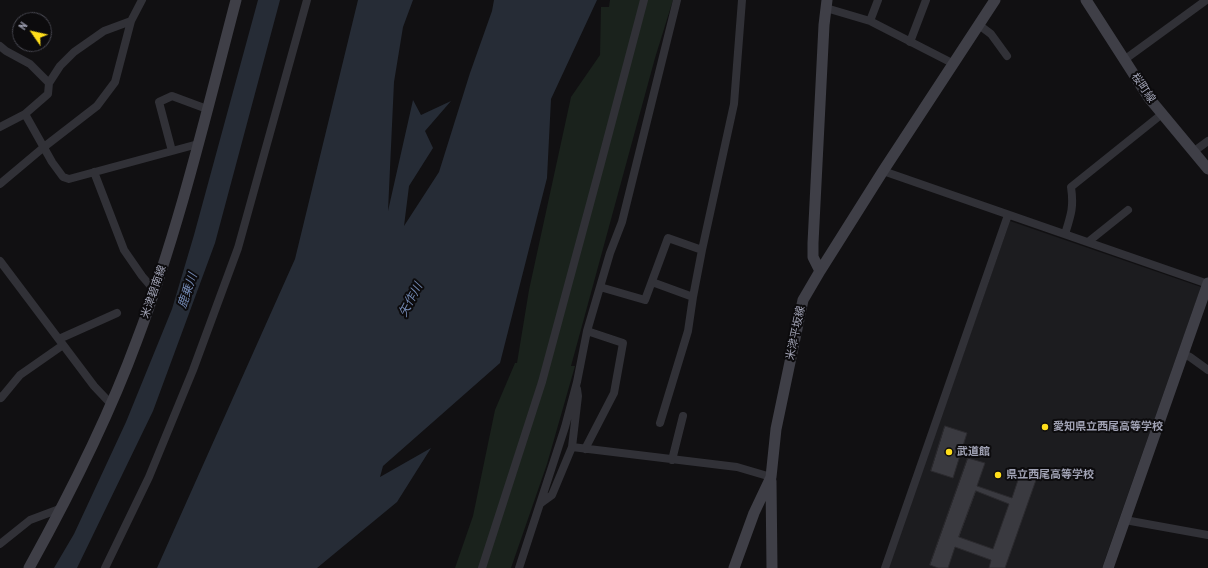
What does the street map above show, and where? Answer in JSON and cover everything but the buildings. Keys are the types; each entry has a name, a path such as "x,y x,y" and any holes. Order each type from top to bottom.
{"main road":[{"name":"米津碧南線","path":"29,568 62,508 111,404 138,339 173,234 236,0"},
{"name":"米津平坂線","path":"734,568 754,513 771,477 776,429 803,300 883,172 995,0"},
{"name":"桜町線","path":"1086,0 1149,98 1208,169"},
{"path":"820,271 813,257 813,243 826,4"},
{"path":"1108,568 1208,284"},
{"path":"771,477 772,568"}],"street":[{"path":"0,184 44,146 97,106 114,82 131,22 142,0"},
{"path":"105,568 152,470 193,370 238,248 307,0"},
{"path":"482,568 542,382 644,0"},
{"path":"519,568 565,427 587,330 610,253 622,222 677,0"},
{"path":"660,423 688,331 692,297 734,104 742,0"},
{"path":"870,22 878,0"},
{"path":"910,42 926,0"},
{"path":"1124,60 1206,2"},
{"path":"826,4 870,22 954,64"},
{"path":"0,127 25,114 48,94 49,83 60,66 74,52 104,31 131,22"},
{"path":"979,25 991,34 1007,56"},
{"path":"0,46 6,51 30,64 49,83"},
{"path":"172,151 159,102 172,96 207,109"},
{"path":"25,114 52,162 63,177 69,179 198,144"},
{"path":"1065,234 1072,210 1073,200 1071,187 1162,114"},
{"path":"1194,152 1208,141"},
{"path":"94,172 124,250 154,290"},
{"path":"883,172 1208,284"},
{"path":"1088,242 1128,210"},
{"path":"885,568 1008,215"},
{"path":"600,287 645,300 668,238 702,250"},
{"path":"0,261 94,386 111,404"},
{"path":"652,282 692,297"},
{"path":"0,397 1,398 20,375 61,342 117,313"},
{"path":"585,449 614,393 623,342 587,330"},
{"path":"1183,354 1190,357 1208,370"},
{"path":"541,503 552,495 572,447 578,396 576,382"},
{"path":"672,460 683,416"},
{"path":"572,447 737,467 771,477"},
{"path":"0,544 30,520 62,508"},
{"path":"1125,520 1208,535"}],"shaded area":[{"path":"610,0 673,0 655,58 571,366 575,366 547,464 511,568 455,568 473,516 495,410 515,363 517,363 529,290 571,97 600,55 601,7 609,7"},
{"name":"愛知県立西尾高等学校","path":"1010,221 1201,287 1102,568 888,568"}],"water":[{"name":"鹿乗川","path":"258,0 280,0 215,243 153,411 77,568 54,568 74,534 126,422 172,309 194,235"},
{"name":"矢作川","path":"358,0 413,0 403,27 394,82 388,211 413,100 421,115 451,101 425,131 433,148 409,186 404,226 439,172 470,73 492,11 494,0 597,0 551,99 547,178 500,363 383,466 380,477 431,448 397,502 317,568 157,568 295,259"}],"place":[{"name":"愛知県立西尾高等学校","path":"1045,427"},
{"name":"武道館","path":"949,452"},
{"name":"県立西尾高等学校","path":"998,475"}]}
